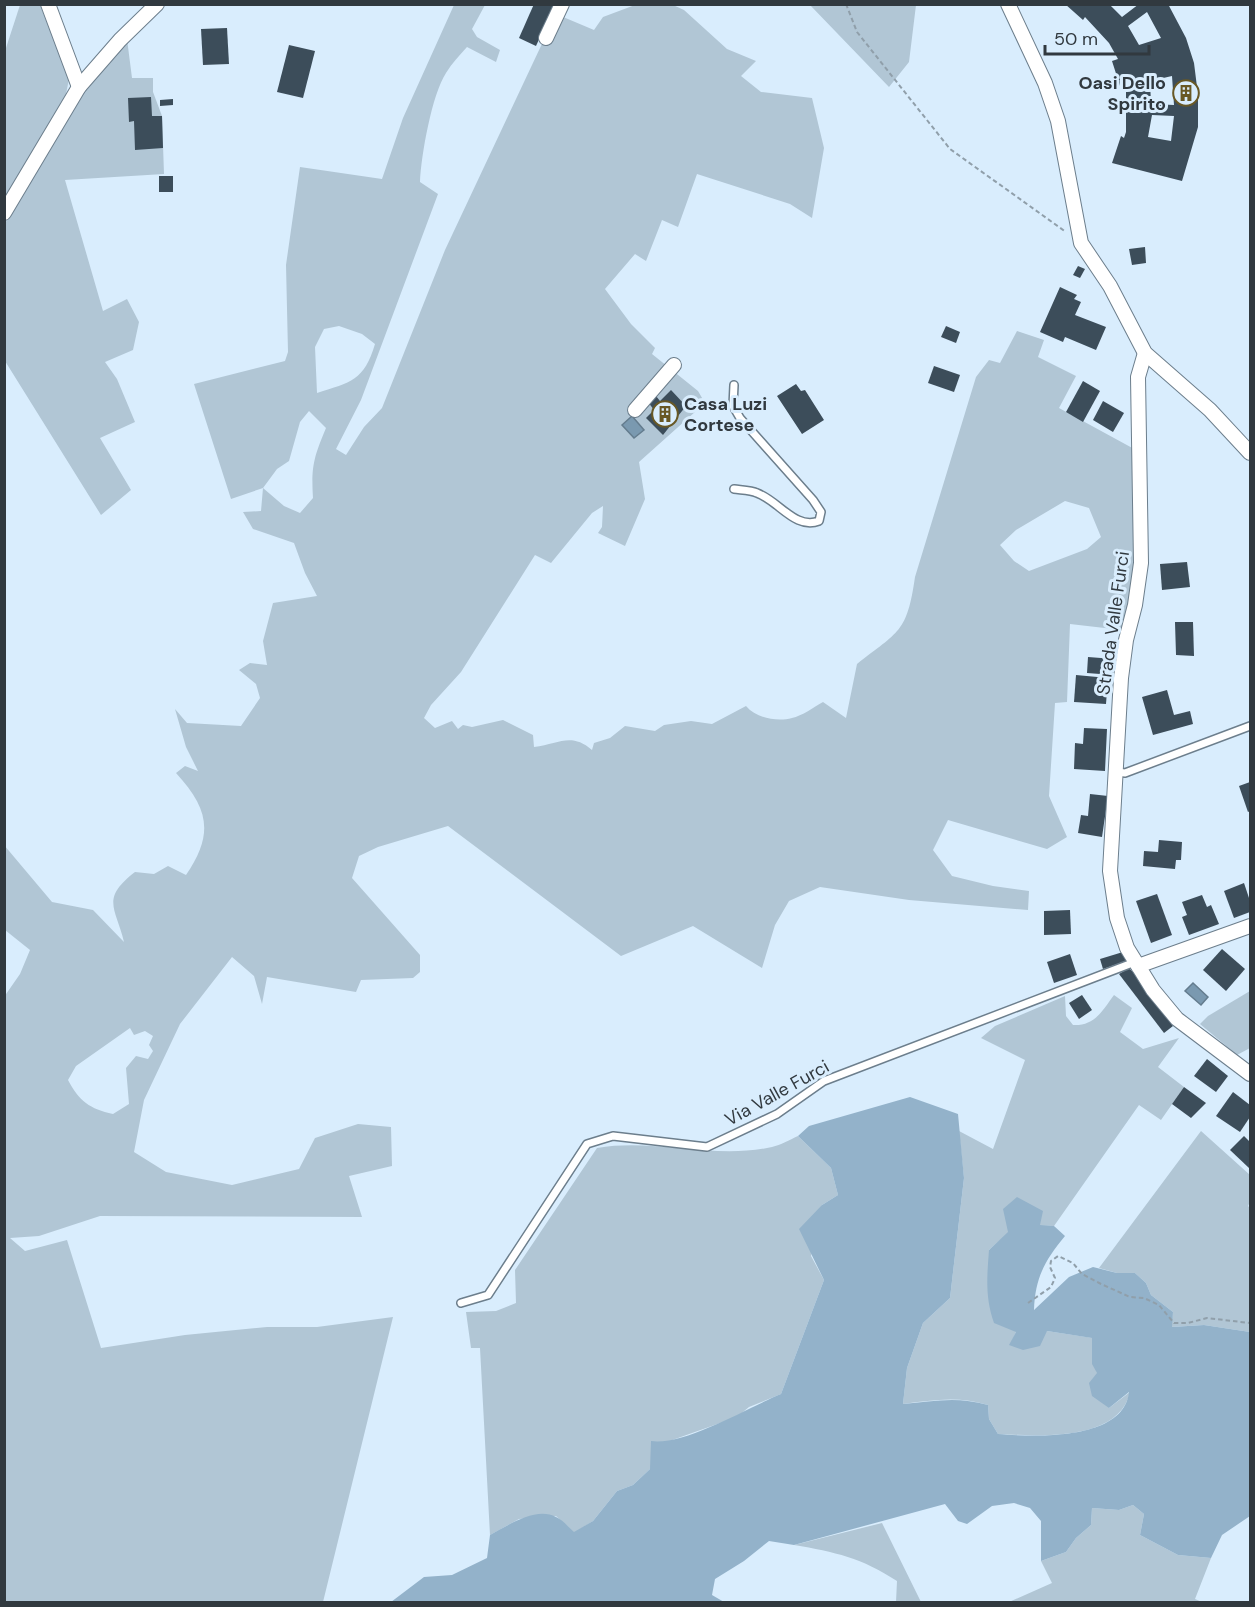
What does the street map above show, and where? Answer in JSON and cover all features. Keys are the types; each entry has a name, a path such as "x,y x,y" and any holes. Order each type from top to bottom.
{"street":[{"path":"48,4 79,87"},
{"path":"4,213 79,87 94,68 157,4"},
{"path":"546,38 562,4"},
{"path":"1008,4 1045,83 1058,121 1081,243 1110,286 1145,353 1210,410 1251,453"},
{"path":"73,67 94,68"},
{"name":"Strada Valle Furci","path":"1145,353 1138,377 1141,563 1135,604 1126,640 1110,872 1118,918 1127,948 1153,990 1177,1019 1251,1074"},
{"path":"635,410 674,365"},
{"path":"1137,964 1251,926"}],"lane":[{"path":"734,385 733,406 740,418 813,500 821,512 819,521 810,524 800,522 756,492 734,489"},
{"path":"1116,772 1125,773 1251,726"},
{"name":"Via Valle Furci","path":"461,1303 488,1295 587,1144 613,1136 707,1147 777,1114 824,1081 1137,964"}],"path":[{"path":"846,4 857,32 950,149 1081,243"},
{"path":"1028,1303 1051,1287 1055,1278 1050,1267 1052,1261 1058,1256 1073,1263 1082,1274 1101,1284 1130,1297 1144,1298 1159,1305 1174,1323 1188,1323 1207,1318 1251,1323"}],"shaded area":[{"path":"20,5 40,5 69,79 66,94 5,198 5,51"},
{"path":"454,5 485,5 472,29 477,37 500,50 496,62 467,47 446,73 436,95 428,126 420,182 438,194 361,400 336,449 346,455 364,427 382,408 445,250 556,14 594,30 603,17 635,5 673,5 684,10 727,49 756,61 741,76 761,92 812,98 824,148 812,218 790,204 697,174 678,227 662,220 646,261 635,254 605,289 631,324 655,348 652,354 698,391 705,403 639,462 645,499 625,546 598,533 602,527 603,506 592,513 551,563 535,555 461,672 431,705 424,718 435,728 452,721 458,729 463,725 472,727 503,720 533,735 534,747 571,740 592,750 594,743 610,738 625,726 655,731 664,725 691,721 712,724 746,706 755,714 780,720 800,715 823,702 846,718 857,664 892,637 899,629 908,610 915,577 976,377 989,360 1000,363 1017,331 1044,340 1038,357 1076,376 1059,408 1136,450 1135,551 1131,589 1122,630 1070,624 1067,702 1055,703 1049,796 1067,837 1047,849 948,820 933,850 952,876 993,886 1029,891 1028,910 909,900 820,887 789,901 775,925 762,968 693,926 621,956 448,826 378,847 359,856 352,878 420,955 420,972 413,978 361,980 356,992 267,977 262,1004 254,976 232,957 180,1024 144,1100 134,1152 166,1172 232,1185 299,1169 315,1138 358,1124 391,1127 392,1166 349,1176 362,1217 100,1216 39,1236 10,1238 25,1251 67,1240 101,1348 185,1335 267,1327 317,1327 393,1317 323,1602 5,1602 4,997 20,974 30,950 5,930 4,845 52,902 93,910 124,942 113,904 117,890 124,881 135,872 154,874 168,866 186,875 195,860 201,847 204,822 195,798 176,773 185,766 198,771 186,747 175,709 187,723 241,726 260,698 256,684 239,670 250,663 267,665 263,641 273,603 317,596 305,573 294,543 253,529 243,512 261,511 263,488 231,499 194,384 285,361 288,352 286,265 300,167 382,179 403,118","holes":["339,326 362,334 375,344 361,373 339,386 317,393 315,347 324,329","309,411 326,428 314,462 313,498 300,513 284,506 263,488 277,469 289,461 300,422","1065,501 1089,508 1101,537 1087,549 1029,571 1014,561 1000,545 1016,530","130,1028 134,1035 145,1031 153,1036 149,1045 153,1051 148,1059 136,1056 126,1068 129,1104 113,1114 92,1107 76,1093 68,1080 76,1066"]},
{"path":"810,5 916,5 909,62 889,87"},
{"path":"127,39 132,78 153,78 153,92 162,116 164,174 65,180 103,311 127,299 139,322 133,350 105,362 117,379 135,422 100,438 131,490 101,515 5,361 4,226 16,201 84,89"},
{"path":"632,416 644,430 634,438 622,425"},
{"path":"1193,983 1208,997 1201,1005 1185,991"},
{"path":"1250,991 1250,1048 1237,1055 1200,1024 1208,1016"},
{"path":"1114,995 1132,1008 1120,1032 1143,1049 1179,1038 1158,1067 1184,1087 1161,1120 1139,1105 1054,1226 1026,1227 1011,1233 989,1250 1016,1332 1010,1345 1047,1331 1093,1338 1097,1373 1109,1408 1130,1392 1123,1408 1110,1420 1094,1428 1054,1435 1034,1435 998,1434 989,1419 988,1405 977,1402 946,1400 903,1404 907,1368 923,1323 950,1298 964,1178 959,1131 993,1149 1025,1060 981,1038 995,1026 1065,996 1066,1016 1073,1025 1081,1025 1102,1012"},
{"path":"910,1097 958,1114 964,1178 950,1298 923,1323 907,1368 903,1404 946,1400 977,1402 988,1405 989,1419 998,1434 1033,1436 1095,1428 1111,1420 1123,1408 1129,1392 1109,1408 1092,1396 1089,1383 1097,1373 1092,1364 1092,1338 1047,1331 1040,1346 1023,1350 1009,1345 1016,1332 994,1323 988,1296 989,1250 1008,1232 1003,1209 1017,1197 1043,1211 1040,1225 1054,1226 1065,1236 1042,1270 1036,1288 1034,1310 1069,1277 1093,1267 1117,1273 1135,1273 1146,1283 1151,1295 1173,1312 1172,1327 1204,1325 1250,1332 1250,1516 1222,1535 1211,1558 1178,1555 1140,1535 1144,1514 1133,1505 1119,1510 1092,1508 1091,1525 1076,1538 1066,1552 1041,1561 1041,1521 1030,1508 1014,1503 992,1506 967,1524 958,1521 945,1504 794,1545 769,1541 744,1561 715,1579 712,1595 724,1602 391,1602 424,1577 452,1575 487,1558 490,1535 522,1518 548,1514 559,1518 574,1532 593,1521 617,1491 633,1485 650,1469 651,1441 681,1438 698,1432 781,1394 824,1280 799,1229 822,1205 838,1195 831,1168 798,1136 809,1126"},
{"path":"1201,1131 1250,1175 1248,1206 1250,1208 1250,1332 1204,1325 1171,1327 1173,1312 1151,1295 1146,1283 1135,1273 1117,1273 1099,1268"},
{"path":"798,1136 831,1168 838,1195 822,1205 811,1256 824,1280 781,1394 749,1407 737,1417 664,1443 650,1469 633,1485 617,1491 593,1521 574,1533 556,1516 519,1519 490,1535 480,1348 471,1348 466,1312 496,1311 516,1303 515,1270 597,1148 641,1145 706,1150 750,1150 775,1146"},
{"path":"1133,1505 1144,1514 1140,1535 1178,1555 1211,1558 1195,1599 1202,1602 1009,1602 1052,1583 1041,1561 1066,1552 1076,1538 1091,1525 1092,1508 1119,1510"},
{"path":"882,1523 921,1602 896,1602 897,1581 860,1561 835,1553 794,1545"}],"building":[{"path":"534,4 555,4 536,46 519,38"},
{"name":"Oasi Dello Spirito","path":"1065,4 1109,4 1122,17 1139,4 1168,4 1186,38 1194,63 1198,95 1198,127 1182,181 1112,163 1121,136 1124,138 1126,132 1126,85 1120,86 1112,61 1118,59 1109,43 1085,17 1083,20","holes":["1147,12 1161,38 1139,45 1128,26","1172,76 1174,105 1151,104 1150,81","1152,115 1174,116 1171,141 1148,137"]},
{"path":"227,28 229,64 203,65 201,29"},
{"path":"289,45 315,51 303,98 277,92"},
{"path":"151,97 152,116 162,116 163,148 135,150 134,121 129,122 128,98"},
{"path":"173,99 173,105 160,106 160,100"},
{"path":"159,176 173,176 173,192 159,192"},
{"path":"1145,247 1146,263 1132,265 1129,249"},
{"path":"1078,266 1085,269 1080,278 1073,275"},
{"path":"1060,287 1077,295 1074,299 1081,302 1075,315 1106,327 1096,350 1065,337 1063,342 1040,332"},
{"path":"946,326 960,332 956,343 941,337"},
{"path":"934,366 960,375 954,392 928,383"},
{"path":"1083,381 1100,391 1083,422 1066,412"},
{"path":"796,384 801,391 805,390 824,420 802,434 777,396"},
{"name":"Casa Luzi Cortese","path":"671,390 686,406 663,435 646,418 654,410 648,402 656,396 660,401"},
{"path":"1103,401 1124,413 1113,432 1093,420"},
{"path":"1187,562 1190,587 1162,590 1160,564"},
{"path":"1175,622 1193,622 1194,656 1176,655"},
{"path":"1088,657 1114,659 1113,675 1087,673"},
{"path":"1076,675 1108,678 1106,704 1074,702"},
{"path":"1167,690 1174,715 1190,711 1193,724 1153,735 1142,697"},
{"path":"1084,728 1107,729 1105,771 1074,769 1075,743 1083,744"},
{"path":"1250,782 1250,811 1248,812 1239,786"},
{"path":"1090,794 1108,796 1102,837 1078,833 1081,815 1088,816"},
{"path":"1159,840 1182,842 1181,860 1176,860 1175,869 1143,866 1144,851 1158,852"},
{"path":"1244,883 1250,901 1250,912 1234,918 1224,891"},
{"path":"1157,894 1172,935 1151,943 1136,901"},
{"path":"1202,895 1207,907 1211,905 1219,924 1189,935 1182,917 1187,915 1182,902"},
{"path":"1070,910 1071,934 1044,935 1044,911"},
{"path":"1222,949 1245,969 1226,991 1203,970"},
{"path":"1123,952 1126,961 1103,969 1100,959"},
{"path":"1070,954 1077,975 1054,983 1047,962"},
{"path":"1129,968 1143,983 1173,1026 1164,1033 1119,974"},
{"path":"1082,995 1092,1010 1079,1019 1069,1003"},
{"path":"1207,1059 1228,1076 1216,1092 1194,1076"},
{"path":"1184,1087 1206,1103 1191,1118 1172,1104"},
{"path":"1233,1092 1250,1105 1250,1117 1240,1132 1216,1116"},
{"path":"1244,1136 1250,1142 1249,1168 1230,1150"}],"place":[{"name":"Oasi Dello Spirito","path":"1186,93"},
{"name":"Casa Luzi Cortese","path":"665,414"}]}
